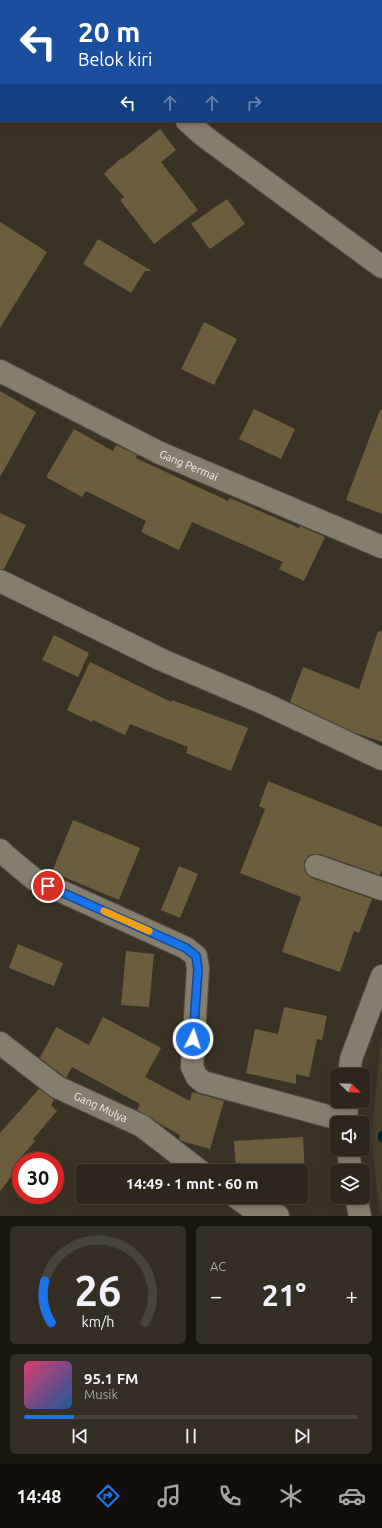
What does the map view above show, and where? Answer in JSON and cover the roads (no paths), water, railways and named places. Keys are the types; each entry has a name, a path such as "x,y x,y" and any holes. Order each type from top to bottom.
{"street":[{"path":"188,122 205,137 382,267"},
{"name":"Gang Permai","path":"0,371 160,452 382,547"},
{"path":"0,580 162,660 263,703 382,759"},
{"path":"0,850 4,855 34,879 186,948 196,956 198,969 192,1067 197,1077 203,1082 347,1115"},
{"path":"316,866 382,889"},
{"path":"350,1068 351,1059 382,976"},
{"name":"Gang Mulya","path":"0,1043 57,1087 142,1126 191,1164"},
{"path":"246,1204 254,1210 278,1216"},
{"path":"357,1204 360,1216"}]}
